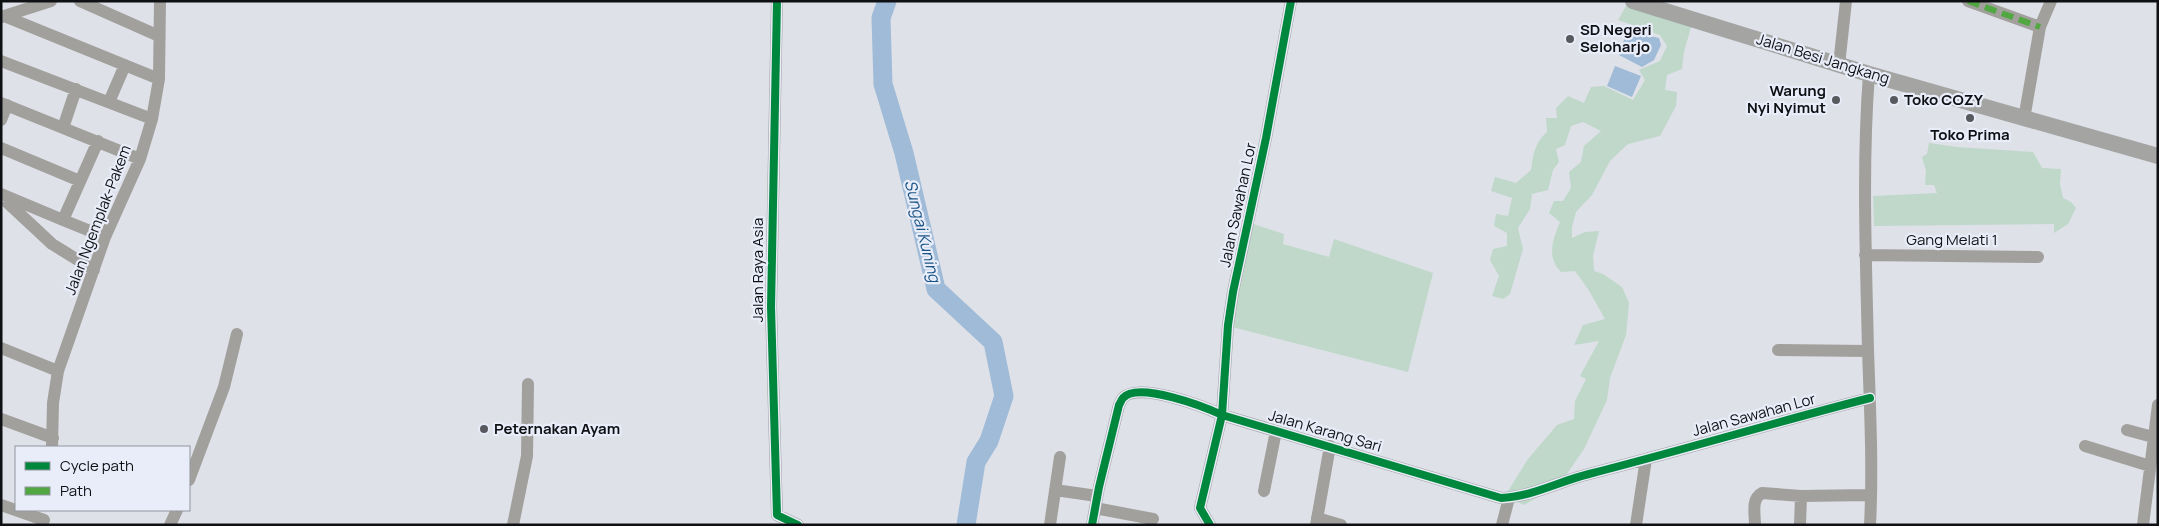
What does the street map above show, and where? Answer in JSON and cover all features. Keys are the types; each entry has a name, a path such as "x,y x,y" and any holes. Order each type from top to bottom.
{"main road":[{"name":"Jalan Besi Jangkang","path":"1633,1 1869,74 2158,156"}],"street":[{"path":"3,17 51,1"},
{"path":"80,1 159,36"},
{"name":"Jalan Ngemplak-Pakem","path":"53,443 53,403 58,370 105,237 140,159 152,119 159,79 160,1"},
{"name":"Jalan Raya Asia","path":"777,1 771,252 776,520 798,525"},
{"name":"Jalan Sawahan Lor","path":"1210,525 1200,508 1222,415 1228,325 1291,1"},
{"path":"1839,64 1846,1"},
{"path":"1968,1 2040,27"},
{"path":"2024,119 2040,27 2051,1"},
{"path":"3,17 159,79"},
{"path":"1,61 152,119"},
{"path":"109,102 124,65"},
{"path":"1869,74 1864,140 1872,495 1870,525"},
{"path":"63,128 76,89"},
{"path":"1,120 4,104 140,159"},
{"path":"63,220 98,141"},
{"path":"1,148 80,181"},
{"path":"5,201 63,220 105,237"},
{"path":"5,201 52,244 94,270"},
{"name":"Gang Melati 1","path":"1866,256 2038,257"},
{"path":"190,478 212,425 224,388 237,334"},
{"path":"1,348 58,370"},
{"path":"1778,350 1868,351"},
{"path":"513,525 527,456 528,384"},
{"name":"Jalan Karang Sari","path":"1092,525 1119,405 1123,397 1130,394 1163,395 1199,404 1222,415 1501,498 1509,498 1646,459"},
{"name":"Jalan Sawahan Lor","path":"1646,459 1731,434 1870,398"},
{"path":"2143,525 2153,491 2150,466 2158,405"},
{"path":"1,419 53,443"},
{"path":"2127,430 2154,446"},
{"path":"1264,491 1276,431"},
{"path":"1330,446 1316,522 1341,525"},
{"path":"2086,446 2150,466"},
{"path":"1050,525 1060,458"},
{"path":"1636,525 1646,459"},
{"path":"1055,490 1153,518"},
{"path":"1755,525 1754,501 1757,495 1762,492 1801,496 1872,495"},
{"path":"1800,525 1801,496"},
{"path":"1502,525 1509,498"},
{"path":"1,505 15,509"},
{"path":"21,511 44,518"},
{"path":"170,525 177,511"}],"green space":[{"path":"1629,1 1693,20 1684,52 1682,69 1667,75 1665,90 1677,92 1676,106 1660,136 1628,144 1610,161 1592,195 1576,212 1572,227 1572,238 1585,232 1599,231 1593,256 1594,271 1603,274 1622,287 1629,303 1626,335 1610,378 1607,400 1584,449 1560,484 1524,505 1505,496 1528,459 1557,425 1574,419 1575,401 1586,379 1580,376 1599,341 1574,345 1583,325 1605,319 1575,271 1561,272 1556,266 1552,248 1560,222 1549,213 1554,201 1563,201 1571,188 1569,172 1581,162 1584,146 1601,131 1583,122 1571,126 1565,145 1556,149 1559,162 1553,170 1548,190 1532,194 1530,209 1518,228 1523,249 1510,294 1503,299 1492,296 1499,276 1490,260 1493,249 1507,246 1507,233 1494,226 1496,214 1508,216 1512,198 1491,191 1495,177 1516,183 1531,170 1537,144 1547,132 1546,118 1557,118 1556,108 1568,96 1584,103 1591,87 1604,86 1633,100 1645,80 1639,70 1660,61 1667,46 1660,35 1618,20"},
{"path":"1929,143 1957,147 2033,152 2042,168 2061,169 2060,184 2063,198 2071,202 2076,208 2068,224 2054,233 2054,224 1874,226 1873,196 1937,193 1934,185 1925,185 1926,171 1922,157 1927,154"},
{"path":"1250,223 1284,234 1283,244 1329,257 1334,239 1433,273 1408,372 1232,327"}],"water":[{"path":"1627,31 1659,38 1661,45 1654,60 1642,67 1619,55"},
{"path":"1615,66 1641,76 1632,97 1607,86"}],"waterway":[{"name":"Sungai Kuning","path":"887,1 881,18 883,84 904,153 936,289 993,342 1004,396 989,441 976,462 966,525"}],"marked path":[{"path":"1968,1 2040,27"}],"cycle path":[{"path":"777,1 771,307 777,515 798,525"},
{"path":"1210,525 1200,508 1222,415 1228,325 1233,292 1266,138 1291,1"},
{"path":"1092,525 1099,487 1119,405 1123,398 1142,392 1172,397 1222,415 1501,498 1523,495 1578,477 1870,398"}],"place":[{"name":"SD Negeri Seloharjo","path":"1570,39"},
{"name":"Warung Nyi Nyimut","path":"1836,100"},
{"name":"Toko COZY","path":"1894,100"},
{"name":"Toko Prima","path":"1970,118"},
{"name":"Peternakan Ayam","path":"484,429"}]}
